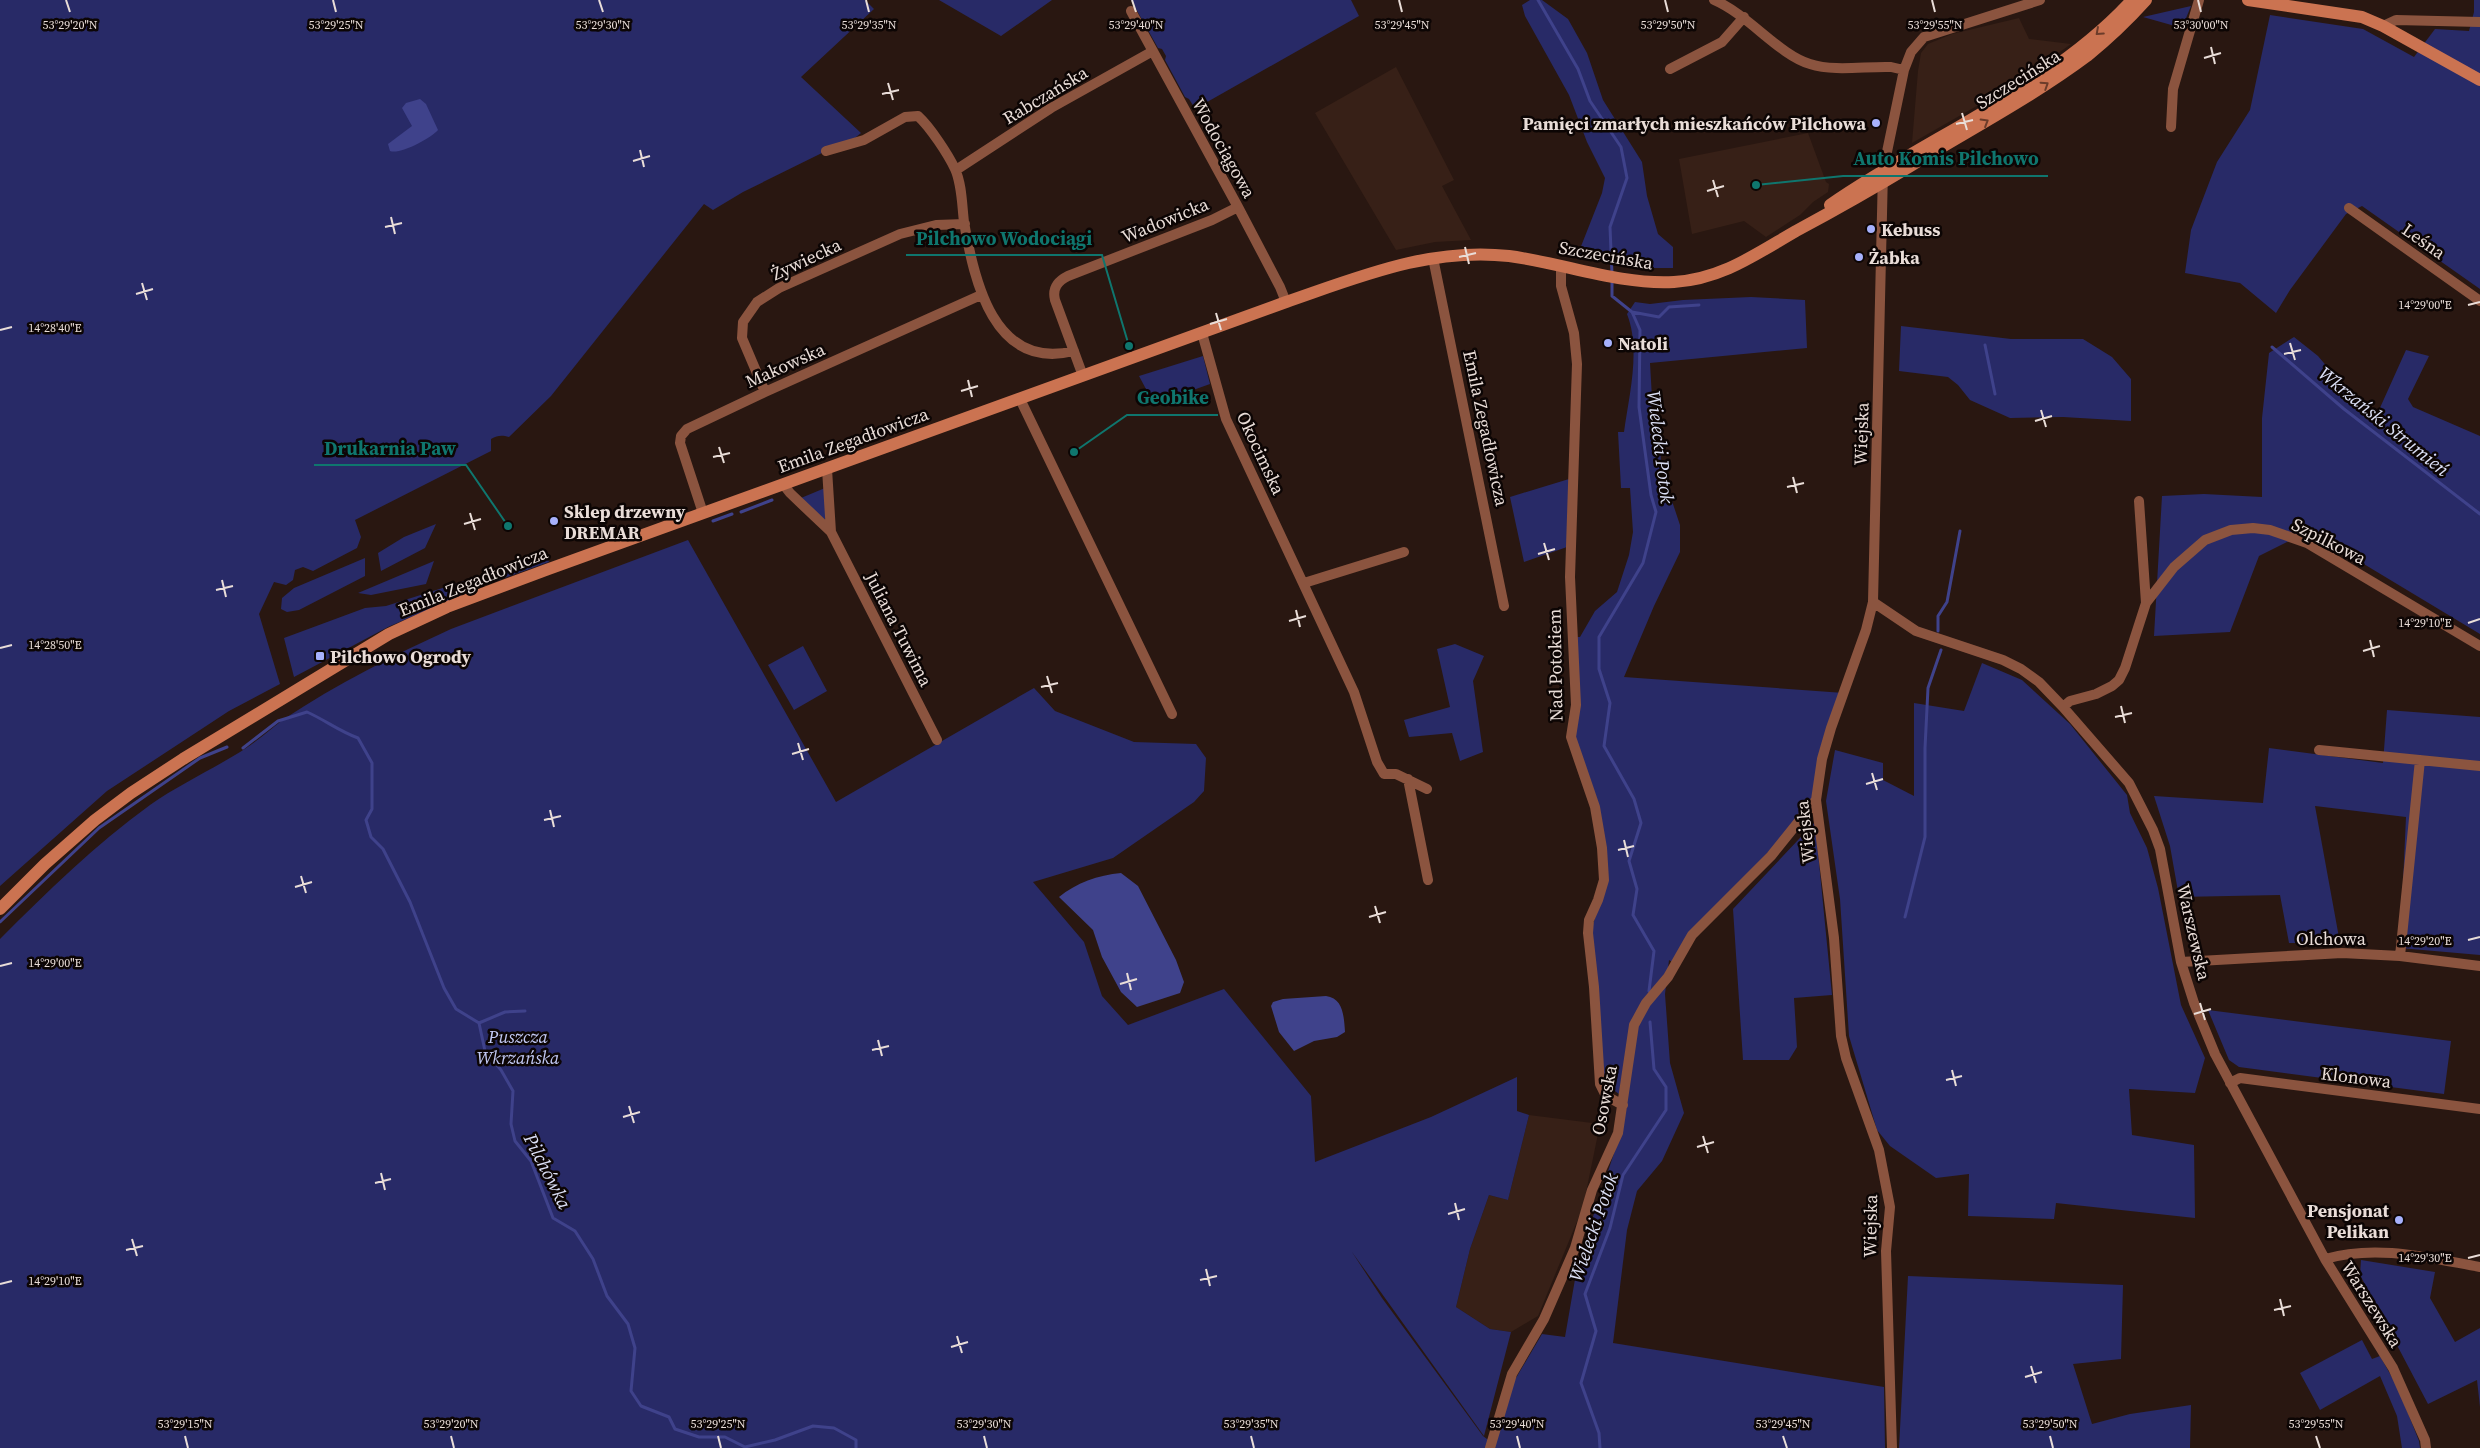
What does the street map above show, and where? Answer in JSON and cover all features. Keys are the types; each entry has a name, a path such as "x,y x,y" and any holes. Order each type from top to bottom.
{"main road":[{"name":"Szczecińska","path":"1883,177 2054,66 2090,40 2132,0"},
{"name":"Szczecińska","path":"1403,263 1433,258 1482,254 1507,256 1634,280 1676,282 1717,274 1744,262 1794,232 1835,202 1883,177 2060,75 2092,52 2146,0"},
{"path":"2131,16 2152,0"},
{"path":"2248,0 2362,17 2383,26 2480,80"},
{"name":"Emila Zegadłowicza","path":"0,909 77,834 131,793 365,647 447,607 1286,302 1403,263"}],"street":[{"path":"1714,0 1744,17 1787,52 1811,65 1891,67 1904,70"},
{"name":"Wiejska","path":"1892,1448 1886,1251 1890,1207 1879,1150 1846,1058 1842,1036 1834,938 1816,800 1822,759 1866,630 1873,602 1883,177 1904,70 1911,52 1924,36 2040,0"},
{"path":"2171,128 2173,89 2199,0"},
{"name":"Wodociągowa","path":"1130,11 1238,207 1286,302"},
{"path":"1670,69 1722,42 1744,17"},
{"path":"2383,26 2396,20 2480,22"},
{"name":"Rabczańska","path":"956,170 1051,108 1153,51"},
{"path":"826,151 864,140 905,117 915,115 921,119 956,170 965,224 981,295 1000,326 1023,348 1049,354 1074,351"},
{"name":"Wadowicka","path":"1083,376 1054,294 1055,287 1061,280 1212,220 1238,207"},
{"name":"Leśna","path":"2349,208 2480,301"},
{"name":"Żywiecka","path":"765,392 742,338 743,322 757,302 779,288 900,234 936,225 965,224"},
{"name":"Emila Zegadłowicza","path":"1433,258 1504,606"},
{"name":"Nad Potokiem","path":"1561,266 1561,286 1574,333 1577,364 1570,577 1576,705 1571,737 1595,807 1602,848 1604,880 1589,920 1588,933 1594,987 1600,1084 1606,1096 1623,1106"},
{"name":"Makowska","path":"703,513 681,449 681,436 687,429 981,295"},
{"name":"Okocimska","path":"1202,333 1226,419 1354,692 1377,762 1384,774 1396,774 1427,789"},
{"path":"1020,399 1172,714"},
{"name":"Juliana Tuwima","path":"827,469 831,532"},
{"name":"Juliana Tuwima","path":"783,484 831,532 937,740"},
{"name":"Szpilkowa","path":"2139,501 2146,603"},
{"name":"Szpilkowa","path":"2064,707 2070,701 2096,694 2119,680 2146,603 2174,567 2204,540 2231,530 2253,528 2270,530 2306,543 2480,646"},
{"path":"1304,582 1404,552"},
{"name":"Warszewska","path":"1873,602 1916,631 2003,660 2021,669 2039,682 2064,707 2129,783 2160,848 2181,962 2202,1025 2230,1083 2326,1259 2393,1368 2425,1440 2426,1448"},
{"path":"2319,750 2480,766"},
{"path":"2400,956 2420,760"},
{"path":"1408,779 1428,880"},
{"name":"Osowska","path":"1490,1448 1512,1374 1544,1319 1575,1248 1592,1190 1618,1133 1634,1025 1646,1003 1668,977 1692,935 1772,856 1816,800"},
{"name":"Olchowa","path":"2181,962 2342,953 2400,956 2480,966"},
{"name":"Klonowa","path":"2230,1083 2240,1078 2480,1109"},
{"path":"2326,1259 2344,1253 2387,1251 2480,1267"}],"shaded area":[{"path":"2019,18 2029,39 2071,44 2015,84 2015,86 2010,87 1912,143 1918,71 1921,53 1928,44 1952,34"},
{"path":"1396,67 1454,180 1442,186 1471,240 1435,242 1396,250 1315,113"},
{"path":"420,99 426,104 438,130 415,145 401,151 390,151 388,144 412,126 402,108 406,103"},
{"path":"1808,133 1826,182 1829,184 1828,192 1813,202 1800,215 1766,237 1744,221 1692,234 1679,159"},
{"path":"1121,873 1138,886 1176,960 1184,982 1180,993 1137,1007 1121,992 1102,957 1093,930 1059,897 1088,880"},
{"path":"1326,996 1336,1000 1342,1009 1345,1032 1337,1037 1314,1041 1294,1051 1279,1032 1271,1006 1273,1002 1283,999"},
{"path":"1529,1115 1600,1124 1583,1207 1538,1316 1511,1332 1490,1329 1456,1307 1470,1249 1489,1195 1508,1200"}],"green space":[{"path":"0,0 865,0 874,9 801,77 861,133 845,146 826,151 743,192 713,210 704,204 551,396 509,437 500,436 491,439 491,451 355,520 361,537 357,548 313,571 303,567 295,570 293,580 286,585 274,582 259,614 280,684 229,711 107,791 0,886"},
{"path":"939,0 1052,0 1001,36"},
{"path":"1131,0 1351,0 1359,16 1193,110 1194,107 1189,99 1185,97 1165,60 1166,56 1162,49 1158,48"},
{"path":"1530,0 1542,0 1568,19 1587,53 1603,100 1642,162 1647,196 1658,234 1673,247 1673,268 1641,268 1578,254 1602,193 1605,178 1587,142 1569,95 1525,16 1522,5"},
{"path":"2474,0 2480,0 2480,289 2362,206 2346,214 2290,290 2276,313 2240,283 2185,273 2191,230 2217,162 2250,110 2270,15 2363,29 2414,57 2435,29 2469,31 2474,12"},
{"path":"2191,6 2182,28 2143,17"},
{"name":"Puszcza Wkrzańska","path":"1751,297 1805,300 1807,348 1650,363 1652,398 1650,434 1660,433 1661,468 1680,525 1680,552 1654,606 1624,677 1844,693 1816,800 1704,922 1675,964 1669,960 1665,994 1670,1063 1684,1113 1662,1161 1637,1191 1627,1230 1613,1343 1884,1387 1885,1448 0,1448 0,939 72,869 130,820 171,792 242,751 284,719 324,694 387,660 451,629 688,540 836,802 1034,688 1055,711 1134,742 1196,744 1206,758 1204,791 1194,802 1113,858 1033,882 1084,942 1102,996 1128,1025 1224,989 1311,1096 1315,1162 1431,1117 1517,1077 1517,1111 1529,1115 1508,1200 1489,1195 1470,1249 1456,1307 1490,1329 1511,1332 1484,1436 1352,1252 1382,1298 1483,1436 1495,1445 1513,1383 1542,1334 1565,1337 1578,1262 1621,1132 1627,1100 1603,1082 1592,928 1607,876 1576,746 1575,637 1580,637 1595,611 1617,592 1629,555 1633,532 1630,488 1621,488 1618,432 1624,432 1633,373 1633,342 1627,314 1635,302 1650,304 1683,300"},
{"path":"1901,326 2011,339 2083,339 2112,357 2131,379 2131,421 2063,417 2010,418 1970,400 1958,385 1948,377 1899,371"},
{"path":"2294,337 2318,356 2361,407 2379,410 2406,350 2429,356 2408,399 2413,407 2480,436 2480,634 2309,531 2259,556 2230,632 2154,636 2162,496 2204,494 2262,497 2262,418 2269,353"},
{"path":"1203,356 1210,384 1154,404 1139,376"},
{"path":"1569,479 1567,547 1524,562 1510,497"},
{"path":"825,488 825,520 801,498"},
{"path":"436,524 425,548 381,571 378,553 404,537"},
{"path":"546,555 549,562 485,585 388,627 294,677 284,638 365,608 386,606"},
{"path":"365,558 365,576 299,610 287,612 281,609 282,598 294,588"},
{"path":"434,561 426,584 371,595 358,593"},
{"path":"1455,644 1484,656 1473,681 1483,752 1460,761 1452,733 1409,737 1404,720 1450,707 1437,649"},
{"path":"803,646 827,691 794,710 768,665"},
{"path":"1982,663 2022,680 2070,724 2127,795 2130,813 2147,848 2158,888 2181,1005 2205,1058 2195,1093 2129,1089 2132,1135 2194,1145 2195,1218 2056,1203 2054,1219 1968,1216 1969,1174 1936,1178 1890,1146 1877,1130 1849,1036 1840,899 1826,801 1835,750 1883,763 1883,780 1914,796 1914,703 1964,711"},
{"path":"2387,710 2480,717 2480,955 2400,948 2406,817 2315,806 2340,943 2289,943 2280,895 2179,897 2170,846 2154,796 2263,803 2269,748 2383,763"},
{"path":"1815,822 1832,995 1794,998 1797,1047 1789,1060 1743,1060 1733,909"},
{"path":"2208,1010 2451,1041 2444,1094 2239,1067 2229,1060"},
{"path":"2361,1260 2435,1272 2430,1298 2455,1342 2480,1328 2480,1407 2477,1380 2428,1404 2360,1275"},
{"path":"1908,1276 2123,1285 2121,1359 2073,1364 2092,1424 2130,1414 2191,1405 2190,1448 1899,1448"},
{"path":"2362,1340 2372,1359 2380,1356 2398,1388 2420,1448 2402,1448 2397,1416 2380,1376 2320,1410 2300,1373"}],"waterway":[{"name":"Wielecki Potok","path":"1538,0 1578,69 1590,101 1621,147 1627,178 1610,227 1612,274"},
{"name":"Wielecki Potok","path":"1612,281 1612,296 1632,312 1640,330 1639,407 1651,495 1656,512 1643,563 1599,637 1599,669 1610,703 1604,746 1634,799 1641,823 1629,861 1637,889 1633,915 1654,951 1649,991"},
{"name":"Wkrzański Strumień","path":"1632,312 1659,317 1669,307 1699,305"},
{"path":"1985,345 1995,394"},
{"name":"Wkrzański Strumień","path":"2272,347 2344,409 2480,514"},
{"path":"741,512 772,500"},
{"path":"713,521 732,514"},
{"path":"1938,631 1938,616 1947,602 1960,531"},
{"path":"1905,917 1925,837 1925,748 1928,688 1941,650"},
{"name":"Pilchówka","path":"243,748 278,721 307,712 358,738 372,763 372,809 366,820 371,837 383,849 410,902 444,988 456,1009 479,1023 485,1051 501,1070 513,1091 511,1124 515,1141 531,1161 553,1218 575,1231 593,1259 607,1296 628,1324 635,1348 631,1391 641,1406 669,1417 675,1429 699,1437 725,1437 745,1447 775,1440 813,1426 834,1428 856,1440 856,1448"},
{"path":"0,922 99,828 200,758 227,747"},
{"path":"479,1023 505,1012 525,1011"},
{"name":"Wielecki Potok","path":"1600,1448 1599,1433 1581,1383 1596,1331 1585,1294 1610,1228 1623,1175 1666,1110 1666,1087 1654,1069 1650,1022"}],"place":[{"name":"Pamięci zmarłych mieszkańców Pilchowa","path":"1876,123"},
{"name":"Auto Komis Pilchowo","path":"1756,185"},
{"name":"Kebuss","path":"1871,229"},
{"name":"Żabka","path":"1859,257"},
{"name":"Natoli","path":"1608,343"},
{"name":"Pilchowo Wodociągi","path":"1129,346"},
{"name":"Geobike","path":"1074,452"},
{"name":"Sklep drzewny DREMAR","path":"554,521"},
{"name":"Drukarnia Paw","path":"508,526"},
{"name":"Pilchowo Ogrody","path":"320,656"},
{"name":"Pensjonat Pelikan","path":"2399,1220"}]}
